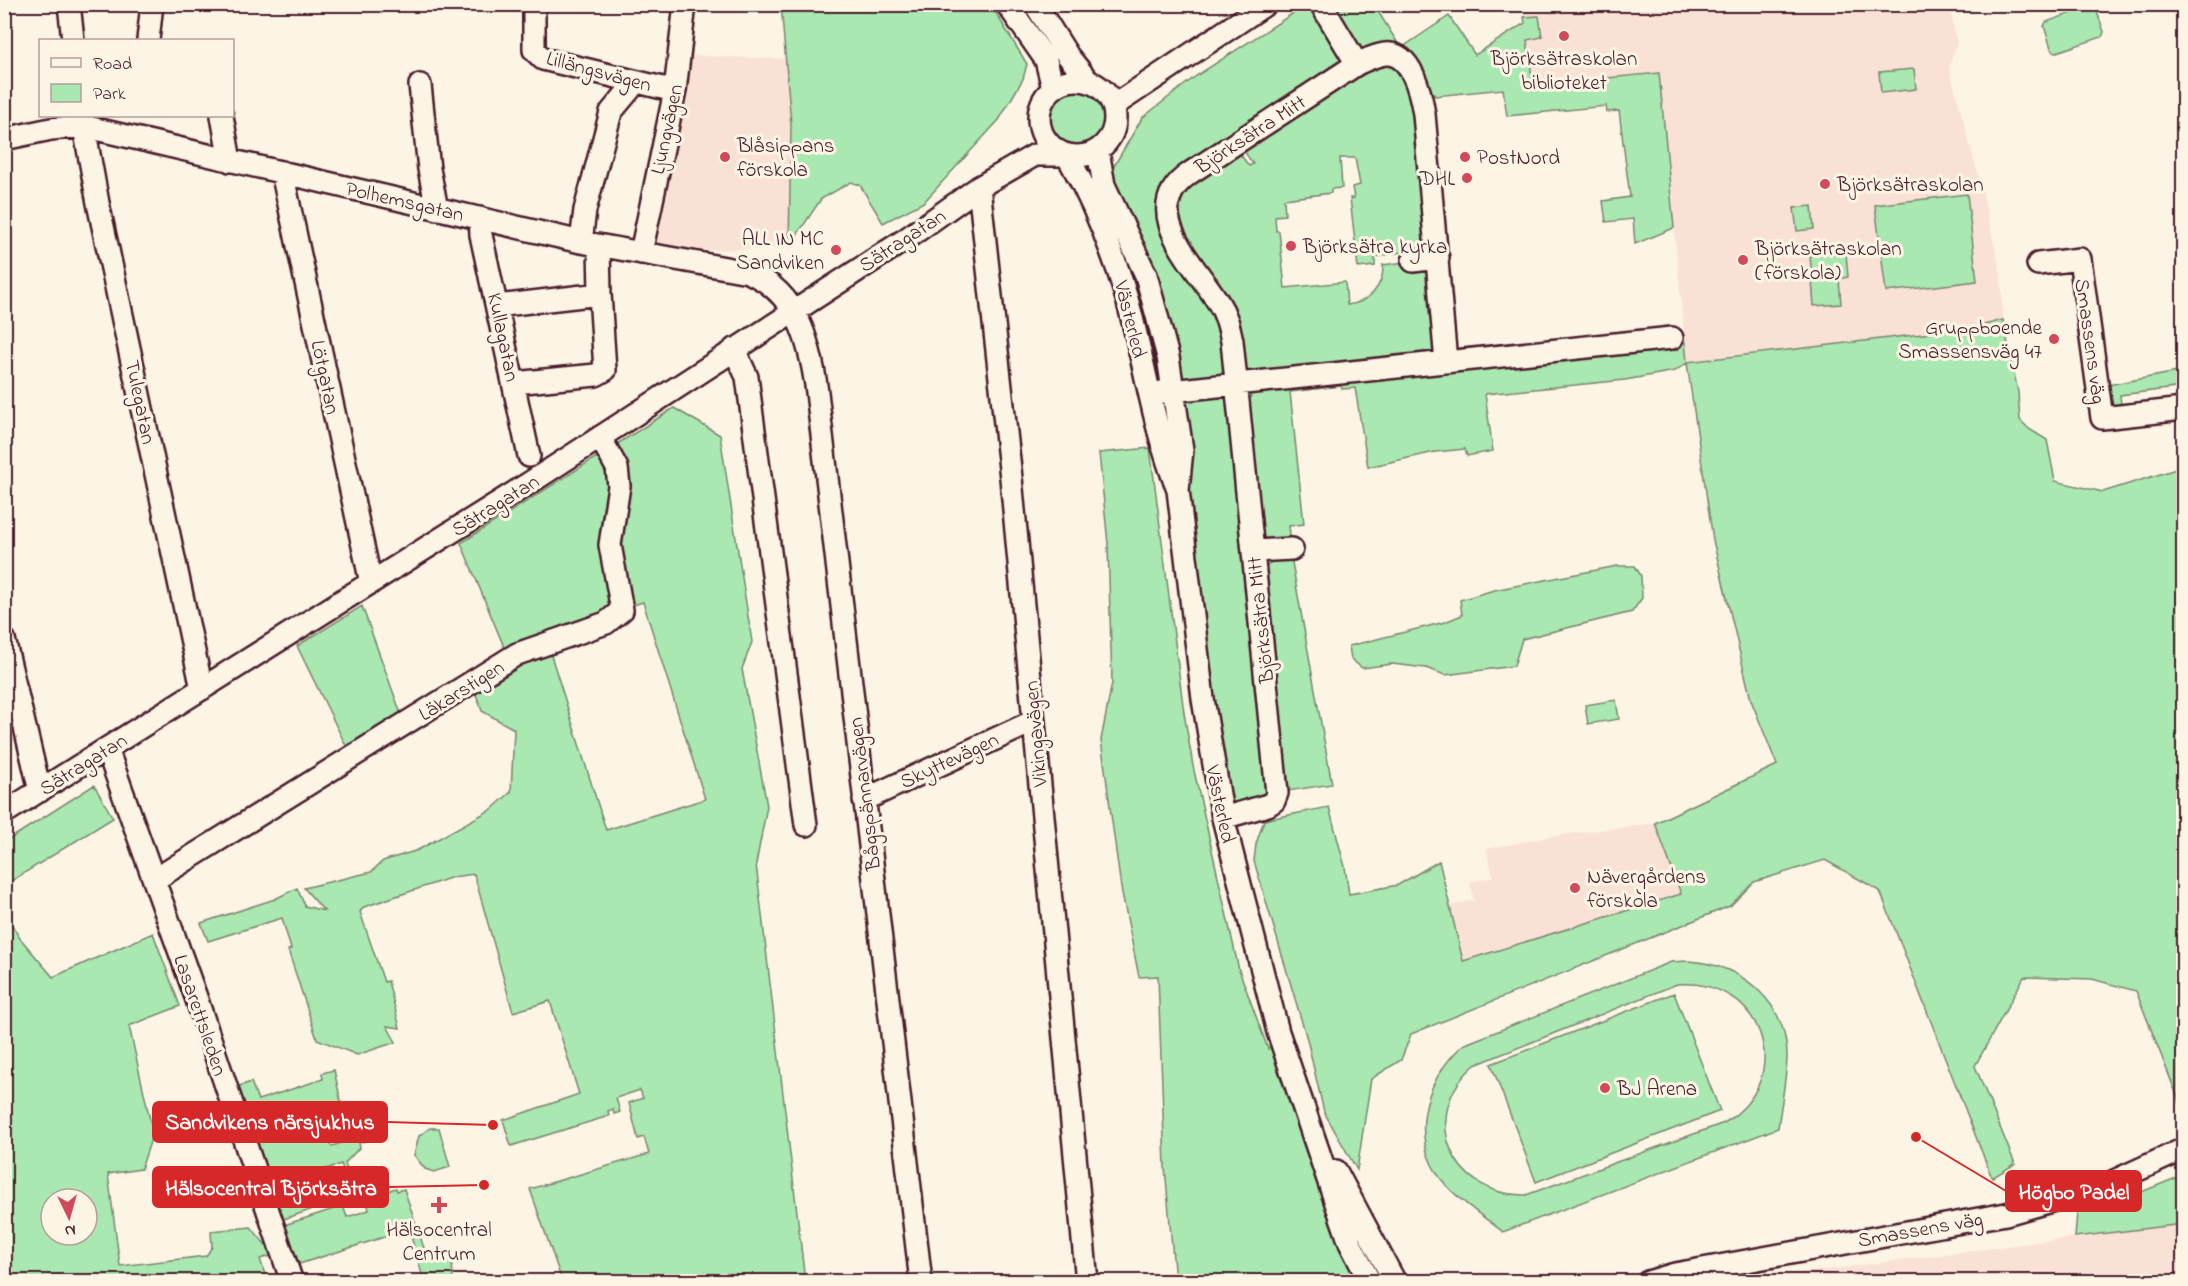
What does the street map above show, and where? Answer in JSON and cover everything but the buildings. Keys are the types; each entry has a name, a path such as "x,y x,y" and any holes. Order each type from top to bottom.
{"street":[{"path":"69,4 73,39"},
{"path":"148,39 152,4"},
{"name":"Lillängsvägen","path":"534,4 532,39 537,55 543,59 675,91"},
{"name":"Ljungvägen","path":"641,253 675,91 685,4"},
{"path":"1007,4 1046,60 1053,88"},
{"path":"1035,4 1068,56 1089,82 1104,91 1114,113 1110,138 1098,151 1087,155 1067,155 1054,149 1041,131 1040,108 1053,88 1076,80 1089,82"},
{"path":"1114,113 1266,4"},
{"path":"1321,4 1357,64"},
{"name":"Björksätra Mitt","path":"1222,818 1268,806 1274,801 1277,793 1229,324 1219,302 1171,228 1166,207 1168,197 1176,182 1357,64 1385,54 1394,55 1406,65 1418,88 1424,114 1446,362"},
{"path":"513,383 596,375 605,370 600,294 585,210 611,112 636,82"},
{"path":"420,85 429,169 437,209"},
{"path":"222,117 230,161"},
{"name":"Polhemsgatan","path":"4,139 83,121 230,161 590,244 748,272 765,281 795,310"},
{"name":"Tulegatan","path":"83,121 202,689"},
{"name":"Sätragatan","path":"979,187 1041,131"},
{"name":"Västerled","path":"1098,151 1104,185 1149,286 1168,357 1182,450 1178,490 1203,699 1222,818 1269,1003 1347,1234 1370,1281"},
{"name":"Sätragatan","path":"4,813 600,437 921,228 979,187 1035,155 1067,155"},
{"name":"Västerled","path":"1067,155 1101,219 1112,251 1162,451 1178,490"},
{"name":"Lötgatan","path":"282,172 371,583"},
{"name":"Vikingavägen","path":"979,187 1034,721 1087,1281"},
{"name":"Kullagatan","path":"480,218 481,236 529,456"},
{"path":"1413,261 1438,258"},
{"name":"Smassens väg","path":"2038,264 2080,259 2102,418 2184,409"},
{"path":"497,306 600,294"},
{"name":"Bågspännarvägen","path":"795,310 805,334 814,375 921,1281"},
{"path":"1149,393 1672,339"},
{"path":"734,349 747,377 806,825"},
{"name":"Läkarstigen","path":"154,880 517,654 606,623 617,616 622,610 610,544 619,486 617,468 600,437"},
{"path":"1253,551 1292,549"},
{"path":"4,639 40,791"},
{"name":"Skyttevägen","path":"864,800 1034,721"},
{"name":"Lasarettsleden","path":"107,749 292,1281"},
{"name":"Västerled","path":"1305,1109 1395,1281"},
{"name":"Smassens väg","path":"1647,1281 2006,1214 2101,1187 2184,1149"}],"shaded area":[{"name":"Björksätraskolan","path":"1523,5 1949,5 1957,42 1949,67 1980,181 2001,275 2003,320 1973,328 1687,363 1659,74 1533,85"},
{"name":"Blåsippans förskola","path":"681,55 785,59 791,124 789,247 641,253"},
{"name":"Nävergårdens förskola","path":"1655,823 1681,894 1462,961 1450,906 1474,900 1470,882 1493,877 1486,849 1553,836"},
{"path":"2183,1224 2183,1281 1734,1282 2075,1237"}],"green space":[{"path":"781,5 991,5 1027,64 1023,79 999,120 924,202 883,223 860,185 851,182 821,199 789,247 791,124"},
{"path":"1306,5 1374,5 1399,45 1163,200 1219,302 1277,793 1223,818 1168,357 1099,169 1114,166 1142,118 1196,76"},
{"path":"2092,6 2096,9 2104,32 2102,37 2057,52 2052,51 2044,26 2046,22"},
{"path":"1449,16 1475,55 1525,23 1524,17 1539,16 1542,37 1527,40 1533,85 1659,73 1674,228 1635,244 1633,219 1606,222 1603,201 1630,197 1619,111 1607,112 1606,106 1507,116 1503,89 1435,96 1403,47"},
{"path":"1391,54 1414,77 1446,362 1243,383 1175,221 1175,202 1192,185 1240,154 1249,166 1253,164 1244,151","holes":["1340,158 1355,158 1360,185 1352,187 1354,198 1350,198 1358,268 1375,266 1375,257 1407,251 1413,261 1383,265 1378,287 1368,297 1355,304 1347,305 1345,282 1285,288 1279,231 1276,231 1275,216 1285,215 1284,199 1331,193 1331,189 1342,188"]},
{"path":"1914,69 1916,89 1881,93 1879,72"},
{"path":"1077,80 1092,83 1104,91 1112,103 1115,118 1112,133 1104,145 1092,153 1077,156 1062,153 1050,145 1042,133 1039,118 1042,103 1050,91 1062,83"},
{"path":"1967,194 1977,281 1886,292 1875,205"},
{"path":"1812,206 1814,229 1797,231 1794,208"},
{"path":"1846,253 1848,277 1839,279 1841,304 1814,306 1810,255"},
{"path":"2003,320 2018,392 2020,420 2029,429 2047,440 2055,481 2103,492 2176,469 2183,469 2183,1111 2136,991 2092,979 2024,977 1975,1066 2015,1164 1992,1178 1880,891 1825,860 1754,882 1730,906 1411,1034 1401,1060 1371,1079 1357,1170 1324,1112 1307,1039 1254,861 1256,844 1264,820 1329,807 1345,867 1349,894 1398,885 1439,861 1463,961 1681,894 1655,823 1777,765 1751,700 1713,540 1687,363 1675,371 1625,380 1485,394 1493,451 1467,456 1465,449 1435,452 1368,467 1355,388 1342,389 1341,386 1290,392 1304,524 1289,526 1292,549 1261,551 1247,391 1463,364 1685,342 1687,362 1973,328"},
{"path":"2183,371 2183,387 2120,395 2122,416 2116,417 2097,387"},
{"path":"674,408 720,435 752,642 742,669 767,806 756,864 805,1281 562,1281 530,1189 649,1154 644,1137 638,1139 629,1103 643,1098 640,1090 616,1098 620,1112 614,1114 613,1109 608,1111 609,1116 511,1146 503,1120 579,1094 550,1001 513,1012 474,874 453,877 364,907 360,912 384,982 388,981 400,1028 387,1026 396,1042 357,1055 317,1039 288,950 291,949 282,918 208,941 201,923 275,899 297,888 305,906 324,911 304,888 371,872 383,861 418,850 492,809 511,792 514,729 482,711 472,683 509,659 461,543","holes":["643,602 705,799 606,830 544,633"]},
{"path":"1150,448 1184,713 1193,766 1239,970 1268,1049 1278,1032 1305,1109 1395,1281 1175,1281 1165,1167 1158,976 1139,977 1121,888 1101,740 1112,683 1108,544 1099,453"},
{"path":"1291,557 1332,784 1288,791 1265,567 1274,560"},
{"path":"1617,566 1635,566 1641,576 1642,598 1632,612 1522,639 1514,666 1445,675 1426,668 1392,664 1362,668 1351,659 1349,646 1445,622 1462,615 1460,600 1494,590"},
{"path":"362,606 405,725 352,758 297,646"},
{"path":"1616,700 1619,719 1588,724 1585,705"},
{"path":"94,785 113,818 5,885 5,842"},
{"path":"4,911 19,937 53,977 153,933 180,1006 129,1026 153,1133 141,1169 108,1174 120,1266 206,1256 212,1247 211,1231 251,1227 274,1255 260,1259 267,1281 5,1281"},
{"path":"1688,961 1726,969 1743,978 1770,1003 1779,1019 1785,1038 1787,1058 1778,1128 1503,1232 1459,1198 1434,1168 1427,1150 1424,1131 1425,1112 1438,1076 1463,1045 1671,962","holes":["1677,984 1706,986 1731,996 1749,1013 1760,1034 1764,1057 1760,1081 1747,1104 1724,1123 1526,1195 1500,1192 1478,1182 1462,1168 1451,1149 1446,1128 1448,1106 1457,1085 1475,1065"]},
{"name":"BJ Arena","path":"1674,993 1720,1111 1536,1182 1491,1064"},
{"path":"334,1070 343,1111 265,1114 273,1137 304,1131 311,1132 318,1134 332,1146 381,1131 382,1135 359,1143 360,1147 345,1163 350,1179 373,1172 384,1185 281,1220 256,1142 234,1088 251,1082 258,1100 323,1079 322,1073","holes":["341,1164 347,1180 291,1198 286,1182"]},
{"path":"430,1128 439,1128 450,1167 434,1172 425,1169 414,1155 419,1136"},
{"path":"2183,1175 2183,1224 2075,1237 2077,1212 2129,1197"},
{"path":"396,1188 397,1191 404,1189 425,1251 452,1261 453,1281 424,1281 408,1226 403,1231 293,1266 281,1226 343,1206 347,1217 369,1210 366,1198"}],"place":[{"name":"Björksätraskolan biblioteket","path":"1564,36"},
{"name":"Blåsippans förskola","path":"725,157"},
{"name":"PostNord","path":"1465,157"},
{"name":"DHL","path":"1467,178"},
{"name":"Björksätraskolan","path":"1825,184"},
{"name":"Björksätra kyrka","path":"1291,246"},
{"name":"ALL IN MC Sandviken","path":"836,250"},
{"name":"Björksätraskolan (förskola)","path":"1743,260"},
{"name":"Gruppboende Smassensväg 47","path":"2054,339"},
{"name":"Nävergårdens förskola","path":"1575,888"},
{"name":"BJ Arena","path":"1605,1088"},
{"name":"Sandvikens närsjukhus","path":"493,1125"},
{"name":"Högbo Padel","path":"1916,1137"},
{"name":"Hälsocentral Björksätra","path":"484,1185"},
{"name":"Hälsocentral Centrum","path":"439,1205"}]}
